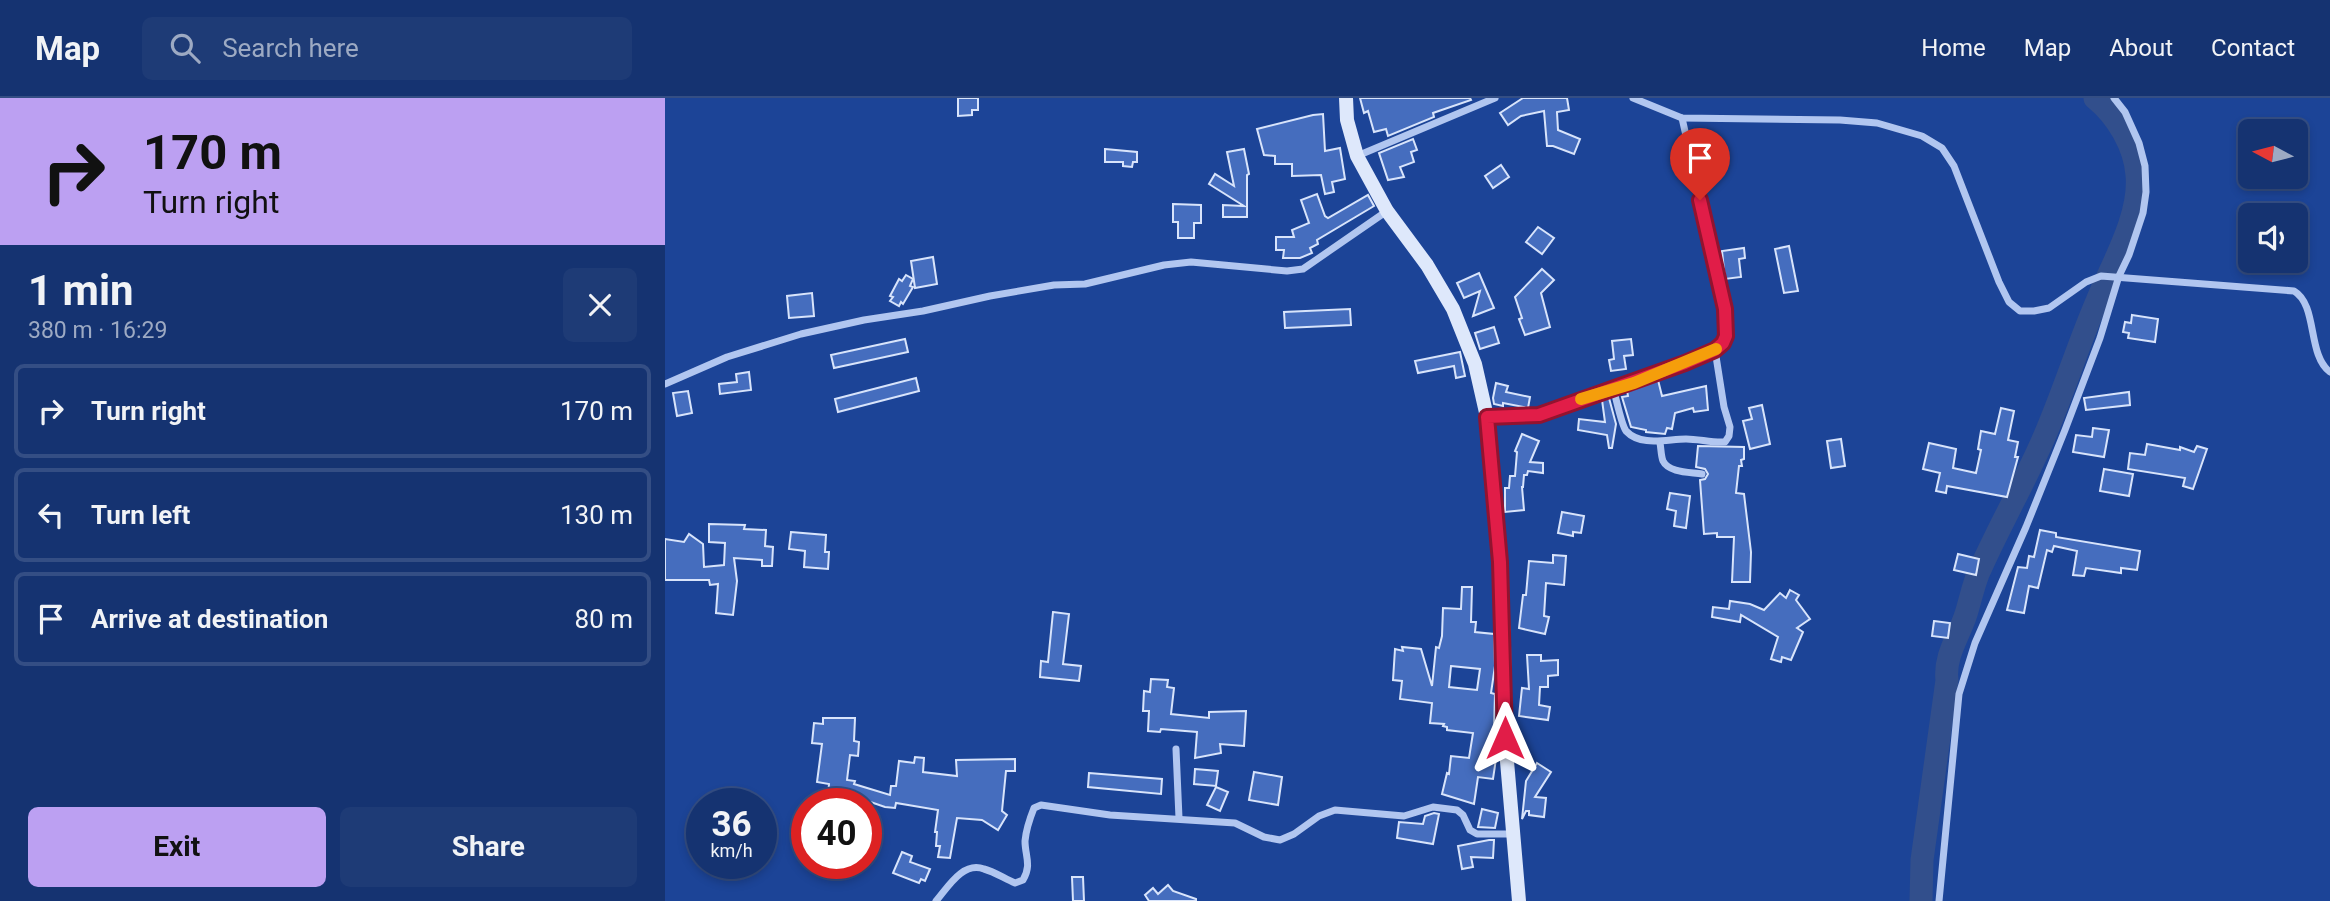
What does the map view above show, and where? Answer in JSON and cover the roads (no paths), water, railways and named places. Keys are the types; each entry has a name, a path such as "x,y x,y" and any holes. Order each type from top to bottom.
{"street":[{"path":"1346,98 1347,120 1357,156 1387,211 1427,265 1453,309 1475,364 1487,417 1500,562 1505,738 1519,901"},
{"path":"1357,156 1495,98"},
{"path":"1633,98 1682,118 1840,120 1877,123 1922,136 1942,148 1954,166 1999,282 2009,302 2020,311 2049,308 2086,282 2101,275 2294,291 2300,295 2306,307 2319,356 2330,372"},
{"path":"1939,901 1959,694 1975,643 2065,430 2100,338 2116,276 2129,255 2143,213 2145,166 2126,112 2114,98"},
{"path":"1487,417 1539,415 1634,383 1715,350 1723,343 1726,336 1725,309 1682,118"},
{"path":"665,384 727,357 801,334 991,296 1054,285 1085,285 1164,265 1191,262 1287,271 1303,269 1387,211"},
{"path":"1613,388 1626,431 1660,443 1685,439 1725,442 1730,428 1715,350"},
{"path":"1660,443 1666,465 1674,470 1702,474"},
{"path":"1176,749 1179,818"},
{"path":"936,901 962,872 974,867 985,869 1015,883 1023,880 1028,867 1025,846 1027,831 1037,806 1110,815 1240,824 1264,836 1280,840 1294,835 1319,816 1335,810 1396,816 1409,815 1433,807 1457,810 1463,815 1470,830 1477,834 1512,834"}],"waterway":[{"path":"1921,901 1922,860 1950,654 1978,574 2045,435 2135,207 2137,175 2133,153 2111,114 2095,98"}]}
